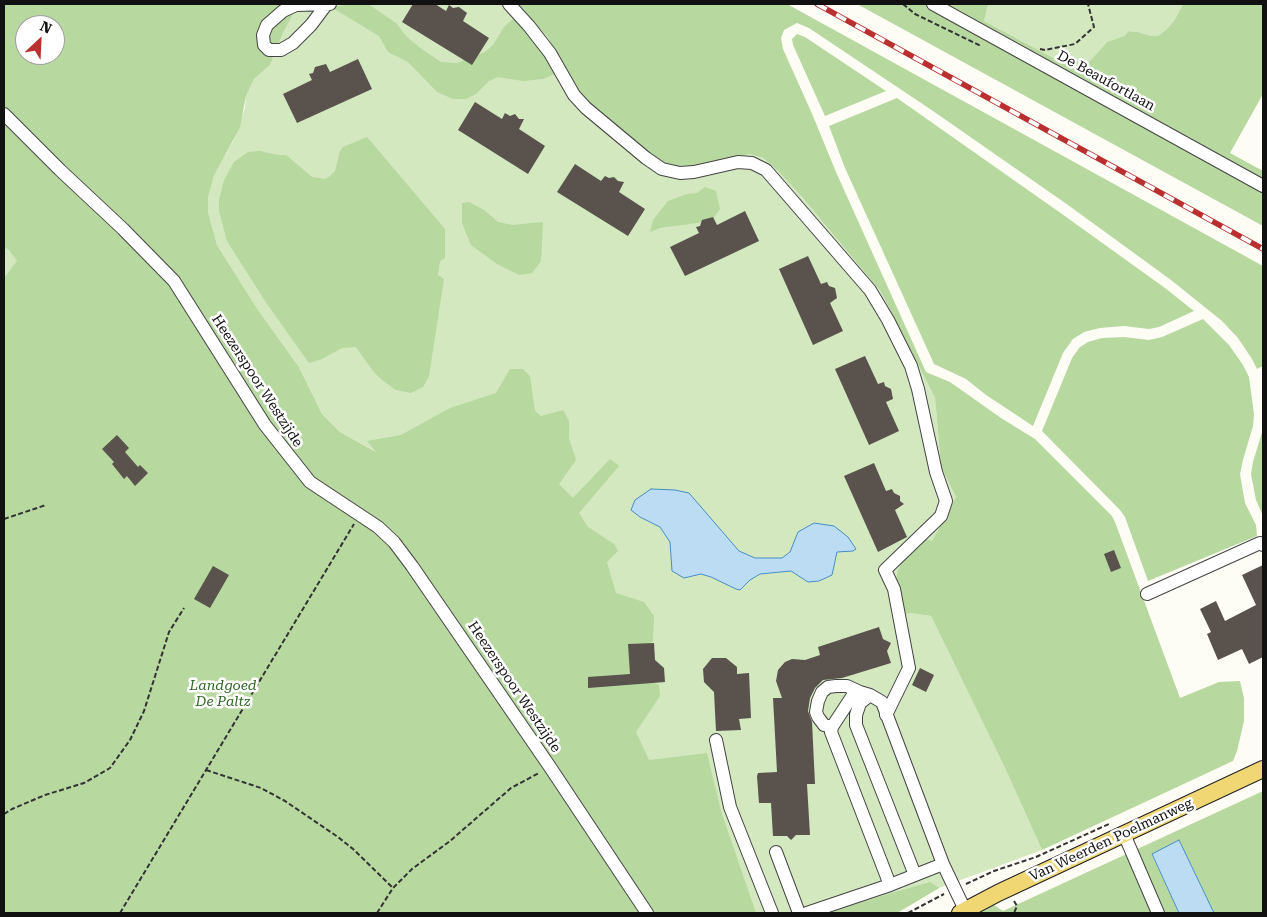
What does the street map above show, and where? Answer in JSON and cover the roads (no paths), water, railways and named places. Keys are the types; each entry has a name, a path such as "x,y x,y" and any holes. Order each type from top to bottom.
{"main road":[{"name":"Van Weerden Poelmanweg","path":"963,912 998,893 1263,769"}],"street":[{"path":"328,4 293,43 281,50 269,50 264,45 263,35 268,25 283,11 296,5 328,4"},
{"path":"509,4 550,53 574,95 586,108 662,169 680,173 694,172 738,162 752,163 766,170 859,276 888,320 911,366 918,389 936,472 946,501 941,516 885,570 894,589 909,668 886,715"},
{"name":"De Beaufortlaan","path":"933,4 1263,186"},
{"name":"Heezerspoor Westzijde","path":"4,114 174,281 265,425 298,469 310,482 378,527 400,550 550,767 647,913"},
{"path":"1147,594 1260,543 1263,545"},
{"path":"832,727 824,725 816,712 822,692 828,687 847,686 882,702 963,912"},
{"path":"865,693 853,695 849,699 832,727 831,732 890,885"},
{"path":"865,693 856,715 856,725 916,875"},
{"path":"716,740 730,807 772,913"},
{"path":"1124,834 1158,913"},
{"path":"776,852 799,913"},
{"path":"807,913 890,885 943,864"}],"water":[{"path":"651,489 675,490 689,493 739,551 755,558 782,558 790,552 798,532 814,523 834,526 848,537 856,549 853,551 837,552 832,575 819,581 808,582 791,571 760,574 750,580 740,590 701,574 684,578 672,571 670,542 660,527 631,510 635,500"},
{"path":"1179,840 1214,913 1179,913 1152,854"}],"railway":[{"path":"817,4 1263,249"}],"park label":[{"name":"Landgoed De Paltz","path":"223,694"}]}
